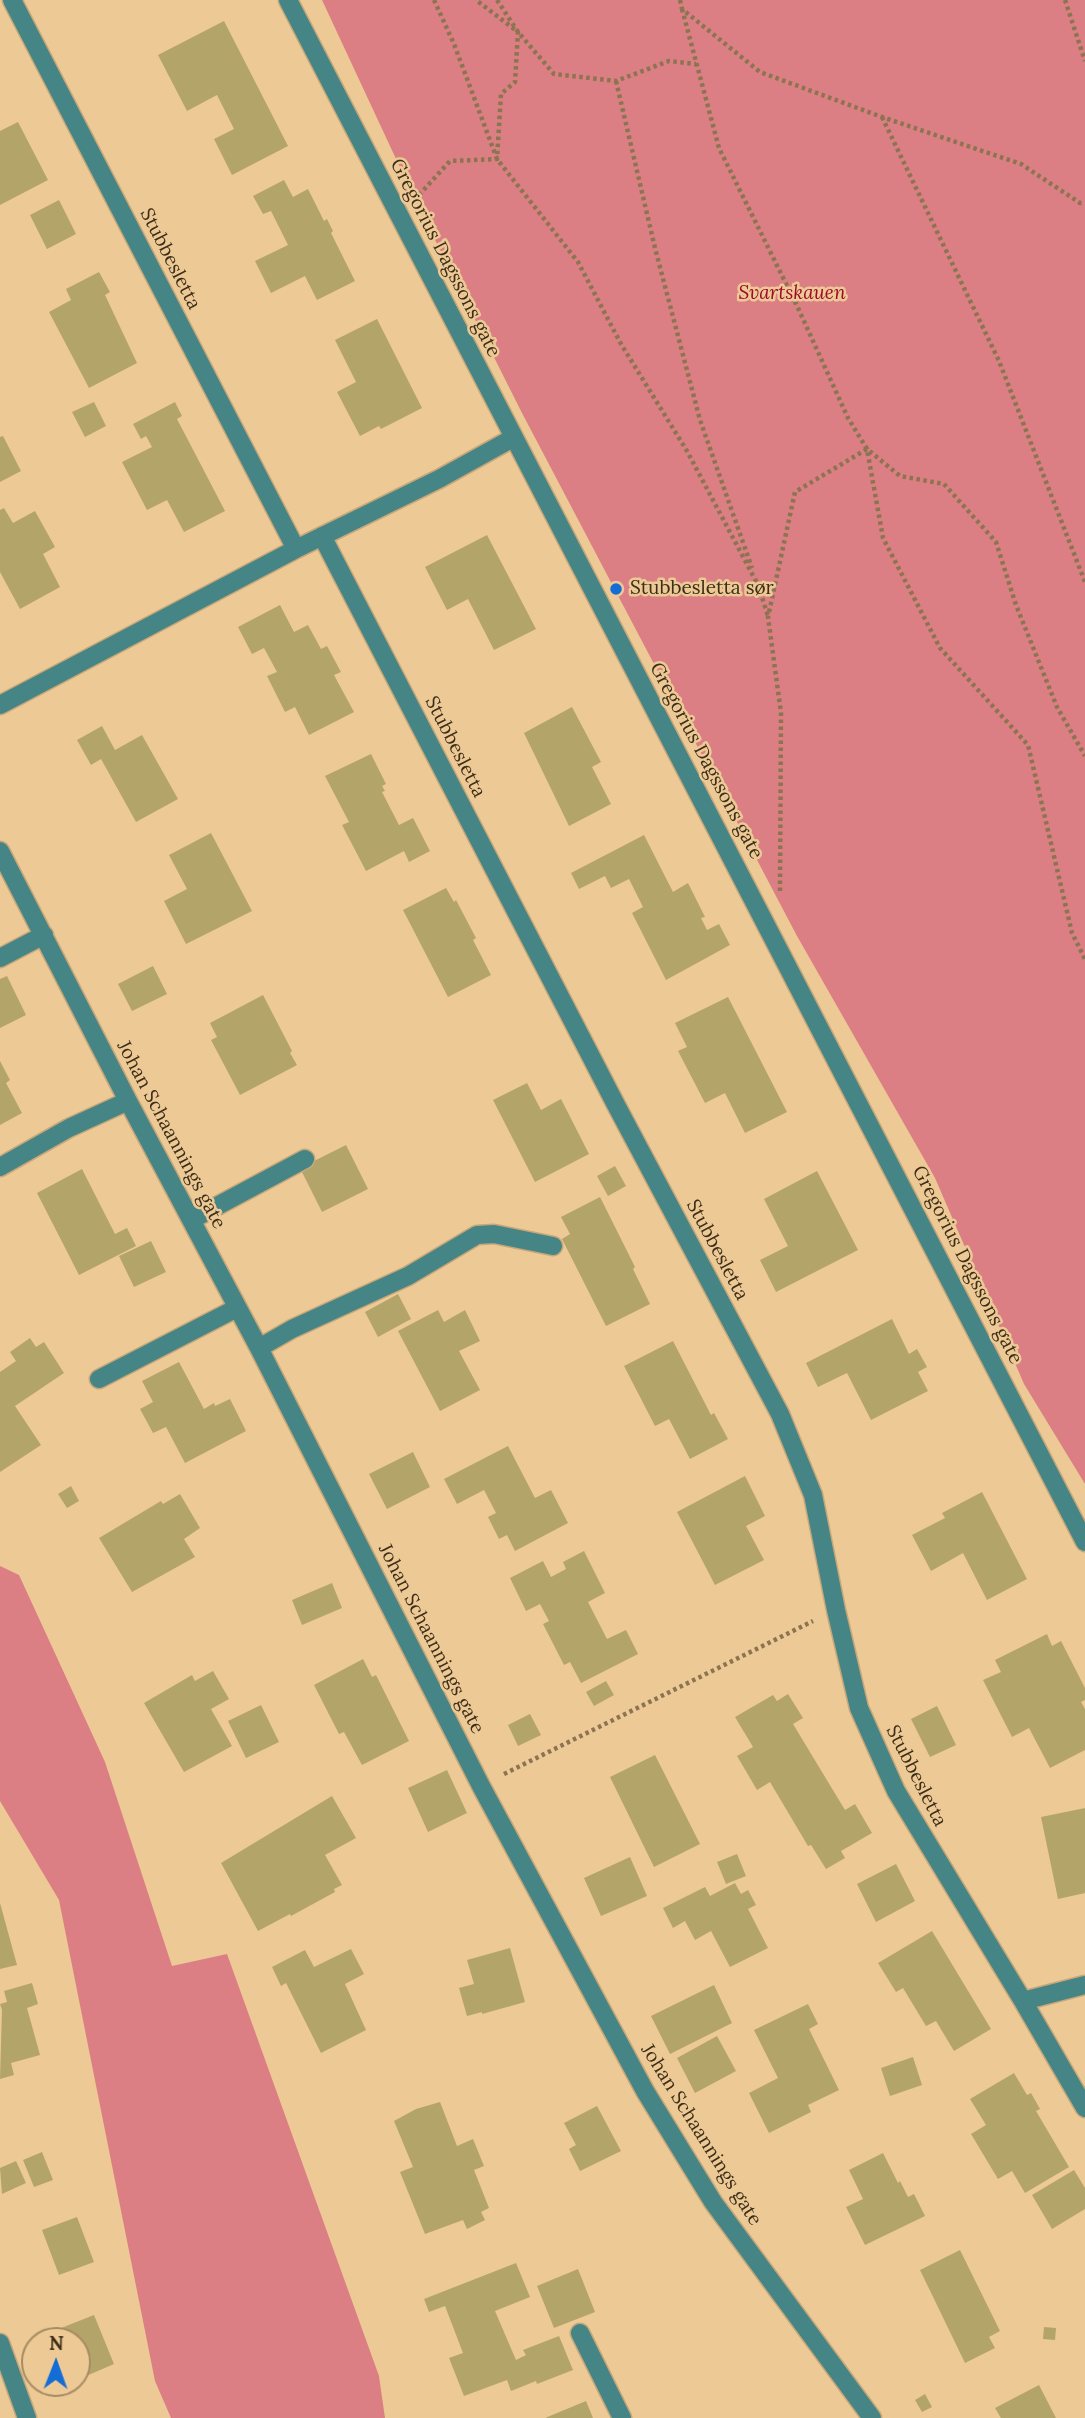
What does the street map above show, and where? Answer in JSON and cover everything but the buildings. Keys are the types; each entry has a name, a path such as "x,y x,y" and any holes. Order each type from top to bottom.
{"street":[{"name":"Stubbesletta","path":"12,0 296,549"},
{"name":"Gregorius Dagssons gate","path":"288,0 1085,1542"},
{"path":"0,705 296,549 439,479 513,438"},
{"name":"Stubbesletta","path":"322,536 608,1091 780,1414 813,1495 859,1708 896,1791 1085,2109"},
{"name":"Johan Schaannings gate","path":"0,851 259,1348 481,1786 645,2091 713,2202 872,2418"},
{"path":"0,958 44,935"},
{"path":"0,1167 69,1128 128,1101"},
{"path":"191,1220 305,1159"},
{"path":"259,1348 292,1329 408,1276 477,1235 494,1234 553,1246"},
{"path":"99,1379 237,1308"},
{"path":"1023,2001 1085,1985"},
{"path":"580,2333 622,2418"},
{"path":"0,2343 27,2418"}],"path":[{"path":"434,0 454,44 497,159 578,262 621,344 687,451 758,585"},
{"path":"476,0 518,32"},
{"path":"497,0 518,32 554,74 616,81 668,61 696,64"},
{"path":"680,0 719,148 798,307 848,418 867,449 900,476 944,484 996,542 1016,605 1057,707 1085,756"},
{"path":"1065,0 1085,61"},
{"path":"682,9 760,72 1021,164 1080,203 1085,203"},
{"path":"497,159 501,94 515,82 518,32"},
{"path":"616,81 655,248 700,420 768,617 781,713 780,894"},
{"path":"882,117 999,361 1085,582"},
{"path":"400,215 450,161 497,159"},
{"path":"768,617 794,492 867,449"},
{"path":"867,449 883,538 940,648 1028,746 1072,933 1085,959"},
{"path":"481,1786 836,1610"}],"green space":[{"name":"Svartskauen","path":"322,0 1085,0 1085,1484 1024,1384 935,1178 797,936 522,413 417,204"},
{"path":"0,1566 19,1575 105,1762 172,1966 227,1954 379,2376 385,2418 171,2418 155,2381 59,1900 0,1801"}],"place":[{"name":"Stubbesletta sør","path":"616,589"}]}
